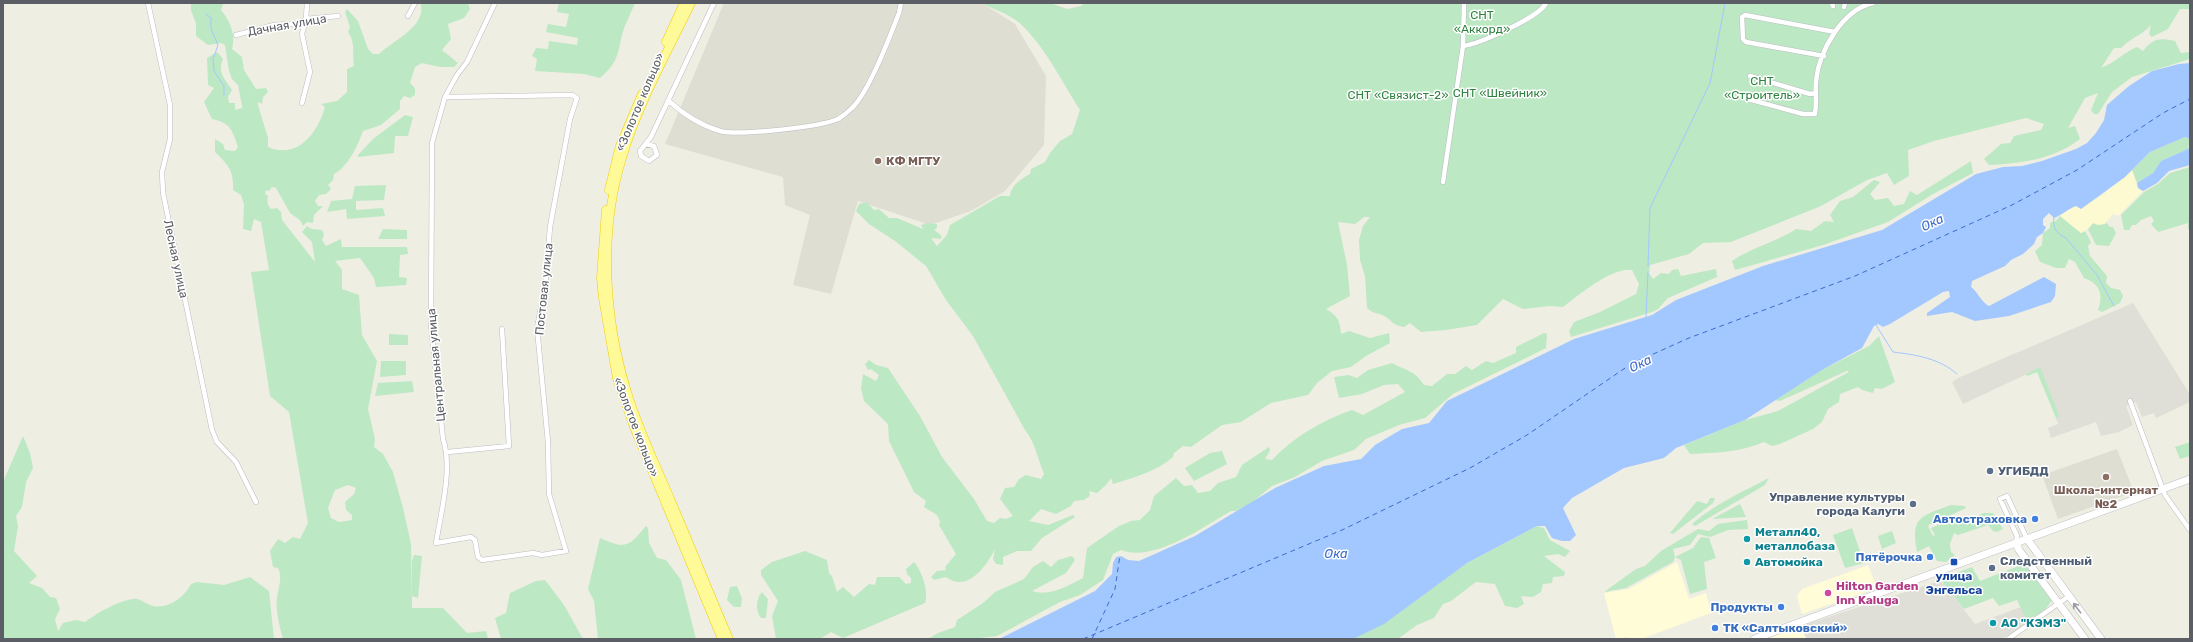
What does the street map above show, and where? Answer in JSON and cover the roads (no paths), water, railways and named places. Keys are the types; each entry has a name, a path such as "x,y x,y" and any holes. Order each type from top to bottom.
{"highway":[{"name":"«Золотое кольцо»","path":"684,3 633,113 615,161 607,201 601,278 606,324 617,378 634,426 722,639"},
{"name":"«Золотое кольцо»","path":"691,3 656,76 622,158 612,203 608,279 612,324 622,377 632,408 729,639"}],"main road":[{"path":"1754,639 2190,479"},
{"path":"2027,539 2101,639"},
{"path":"2016,544 2085,639"}],"street":[{"name":"Лесная улица","path":"148,3 170,105 170,139 162,172 163,193 212,430 217,442 236,462 256,502"},
{"path":"302,103 310,72 302,34 306,19 307,3"},
{"path":"408,16 415,3"},
{"name":"Центральная улица","path":"495,3 467,62 456,74 445,97 432,143 431,325 443,439 448,452 444,494 436,543 471,538 475,540 478,557 482,560 533,553 542,555 566,550"},
{"path":"651,137 657,150 654,159 644,160 640,151 651,137 669,101 714,3"},
{"path":"669,101 692,119 721,131 741,132 814,125 838,118 852,108 862,95 892,31 901,3"},
{"path":"1443,182 1463,46 1464,3"},
{"path":"1463,46 1482,41 1539,12 1546,3"},
{"path":"1744,98 1812,116 1815,114 1818,98 1816,93 1816,79 1827,44 1841,23 1863,6 1873,3"},
{"path":"1824,56 1746,42 1743,39 1742,17 1745,15 1835,32"},
{"name":"Дачная улица","path":"236,35 274,25 300,23 306,19 338,16"},
{"path":"1750,76 1810,94 1816,93"},
{"name":"Постовая улица","path":"445,97 572,95 577,98 570,119 550,227 545,287 537,328 548,442 549,494 566,550"},
{"path":"646,144 654,146"},
{"path":"448,452 509,446 502,329"},
{"path":"2130,401 2168,501 2190,530"},
{"path":"2016,544 2017,536 2000,499 2007,496 2027,539"},
{"path":"2008,639 2069,596"}],"water":[{"name":"Ока","path":"2190,63 2190,139 2185,137 2150,152 2125,177 2081,209 2076,206 2054,218 2049,213 2043,219 2043,225 2046,227 2043,233 2037,237 2034,244 2023,254 2011,260 2005,266 1972,281 1971,287 1989,306 2044,277 2056,284 2055,296 2051,302 2009,316 1975,321 1952,312 1927,316 1927,313 1950,297 1949,291 1943,292 1890,324 1883,327 1878,324 1874,326 1862,348 1822,370 1745,420 1676,448 1664,458 1624,468 1572,498 1563,508 1576,535 1570,541 1562,541 1552,538 1545,526 1537,526 1467,563 1384,624 1355,638 999,639 1095,591 1112,574 1113,563 1116,557 1121,556 1128,560 1139,561 1195,536 1275,488 1324,466 1361,459 1375,445 1402,429 1429,423 1447,401 1574,339 1652,315 1676,300 1763,266 1882,230 1976,174 2003,167 2022,166 2042,161 2076,149 2087,143 2096,133 2104,120 2107,105 2129,86 2152,71 2179,64"},
{"path":"2190,146 2190,165 2169,171 2157,183 2143,191 2138,188 2137,183 2153,173 2161,161 2188,149"}],"waterway":[{"path":"1648,266 1650,208 1710,83 1725,3"},
{"path":"206,14 211,18 211,29 218,45 213,59 214,71 224,86 224,95"},
{"path":"2054,218 2056,230 2060,235 2066,238 2097,275 2114,306"},
{"path":"1646,317 1648,272"},
{"path":"1876,325 1893,352 1927,358 1943,364 1957,374"}],"place":[{"name":"КФ МГТУ","path":"878,161"},
{"name":"УГИБДД","path":"1990,471"},
{"name":"Школа-интернат №2","path":"2106,477"},
{"name":"Управление культуры города Калуги","path":"1913,504"},
{"name":"Автостраховка","path":"2035,519"},
{"name":"Металл40, металлобаза","path":"1747,539"},
{"name":"Пятёрочка","path":"1930,557"},
{"name":"Автомойка","path":"1747,562"},
{"name":"улица Энгельса","path":"1954,562"},
{"name":"Следственный комитет","path":"1992,568"},
{"name":"Hilton Garden Inn Kaluga","path":"1828,593"},
{"name":"Продукты","path":"1781,607"},
{"name":"АО \"КЭМЗ\"","path":"1993,623"},
{"name":"ТК «Салтыковский»","path":"1715,628"}],"park label":[{"name":"СНТ «Аккорд»","path":"1482,22"},
{"name":"СНТ «Строитель»","path":"1762,88"},
{"name":"СНТ «Швейник»","path":"1500,93"},
{"name":"СНТ «Связист-2»","path":"1398,95"}]}
